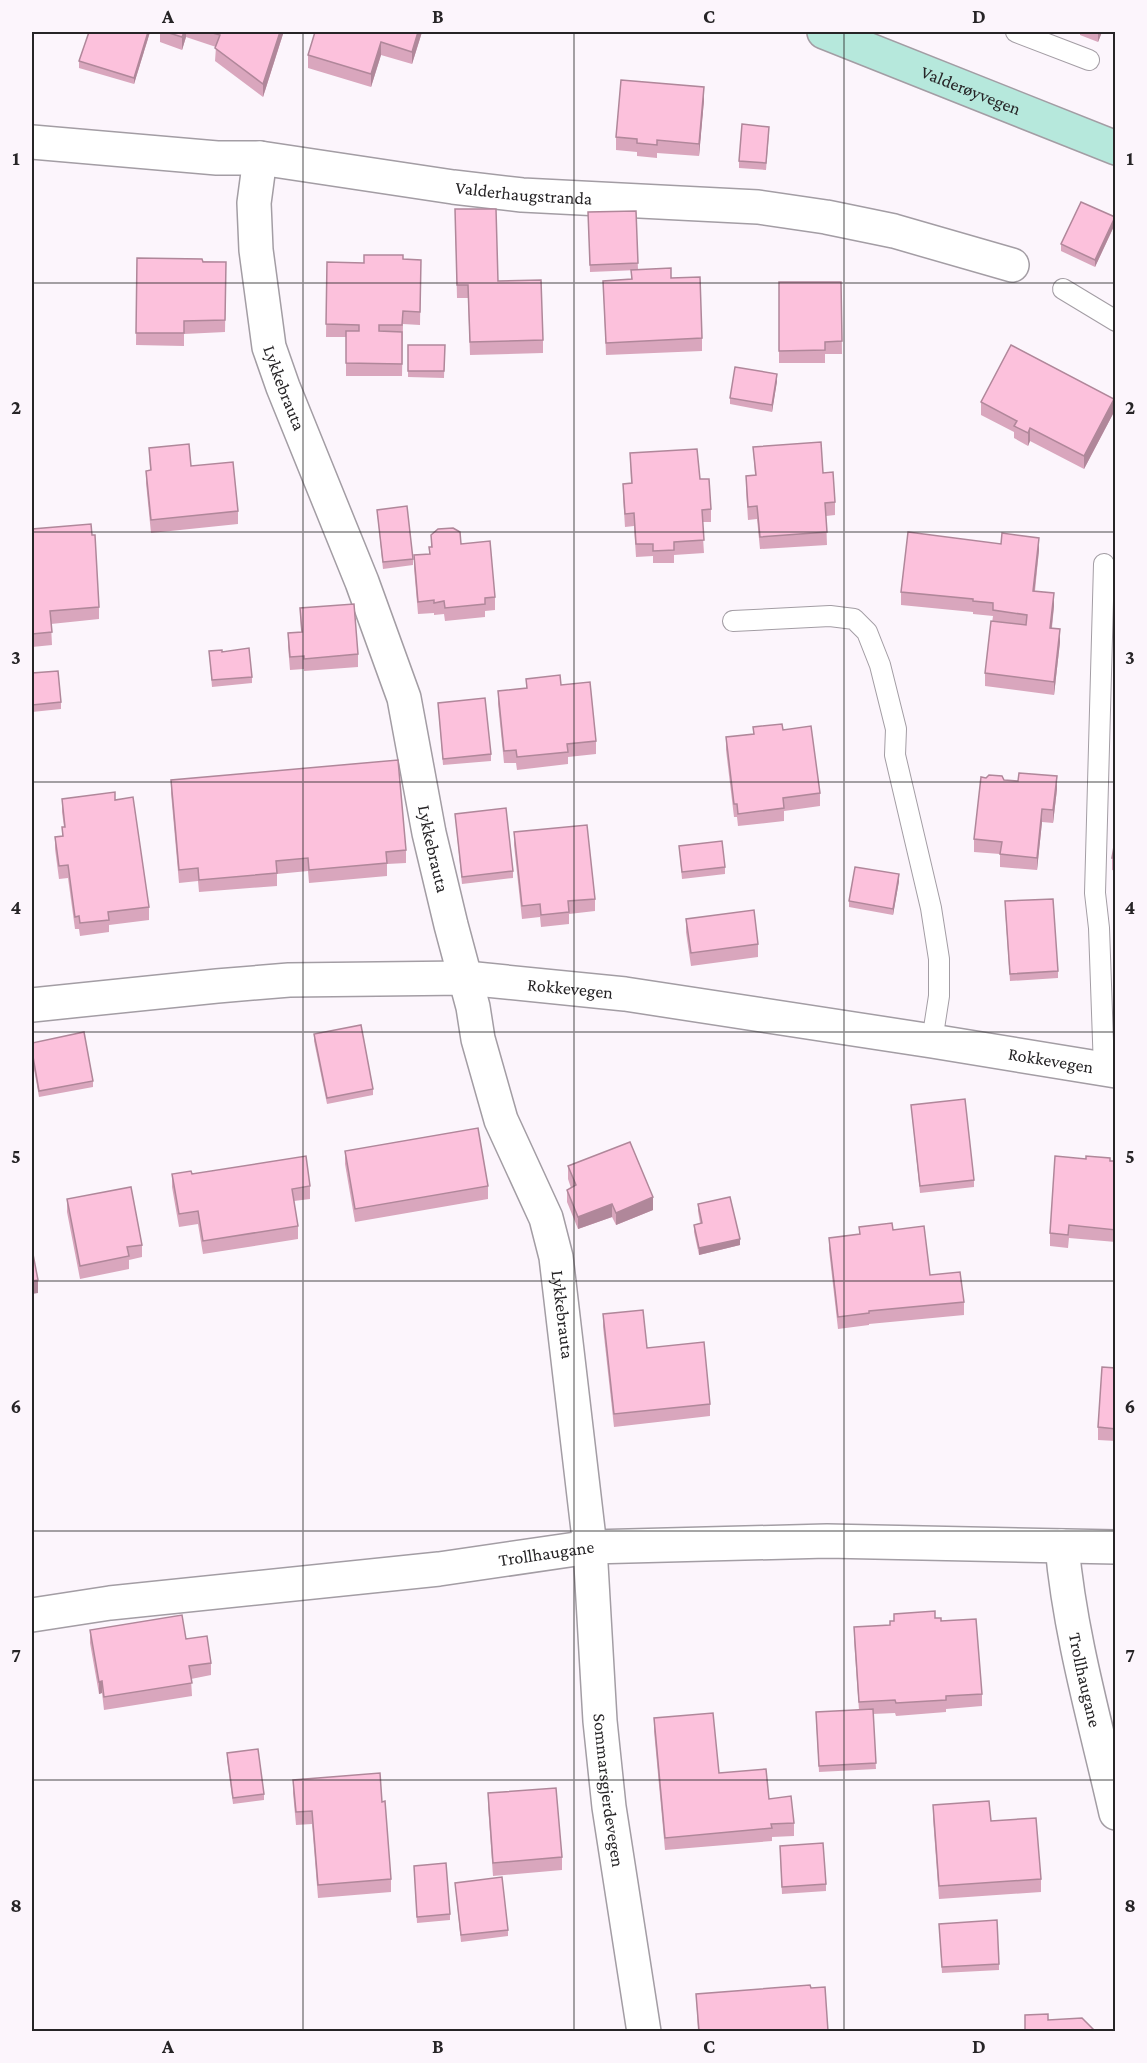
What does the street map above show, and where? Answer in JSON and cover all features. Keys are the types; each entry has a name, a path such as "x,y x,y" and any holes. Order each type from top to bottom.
{"main road":[{"name":"Valderøyvegen","path":"824,32 1116,148"}],"street":[{"name":"Valderhaugstranda","path":"32,142 217,158 260,158 522,195 758,207 826,217 894,231 1012,265"},
{"name":"Lykkebrauta","path":"260,158 254,203 256,250 269,347 362,582 404,699 429,833 466,978 478,1039 501,1120 546,1218 551,1235 572,1380 590,1547"},
{"name":"Rokkevegen","path":"32,1005 289,980 466,978 625,994 1110,1070"},
{"name":"Trollhaugane","path":"32,1615 110,1602 439,1569 590,1547 827,1541 1116,1547"},
{"name":"Trollhaugane","path":"1062,1546 1065,1581 1077,1642 1116,1813"},
{"name":"Sommarsgjerdevegen","path":"590,1547 600,1721 609,1807 644,2031"}],"lane":[{"path":"1016,32 1089,60"},
{"path":"1063,289 1116,321"},
{"name":"Rokkevegen","path":"1104,564 1095,893 1110,1070"},
{"path":"733,621 830,616 854,619 867,632 880,665 896,729 895,755 931,908 939,959 939,996 932,1041"}],"building":[{"path":"89,32 148,32 134,78 79,61"},
{"path":"166,32 184,32 182,37"},
{"path":"209,32 280,32 263,84 215,48 220,35"},
{"path":"315,32 418,32 412,52 381,42 371,74 308,55"},
{"path":"621,80 704,87 699,144 657,140 657,145 637,143 637,139 616,137"},
{"path":"742,124 769,127 766,163 739,161"},
{"path":"1081,202 1115,217 1095,260 1061,244"},
{"path":"455,209 496,209 498,281 541,280 543,340 470,342 468,285 457,285"},
{"path":"636,211 638,263 590,265 588,212"},
{"path":"364,255 403,255 403,259 421,260 420,312 403,311 402,325 379,325 379,331 402,332 402,364 346,363 346,331 359,331 359,325 326,324 327,262 364,263"},
{"path":"137,258 202,259 203,262 226,262 225,320 184,321 184,333 136,333"},
{"path":"671,268 671,278 700,277 702,338 606,343 603,281 632,279 631,270"},
{"path":"779,282 841,282 842,341 825,342 825,350 779,351"},
{"path":"408,345 445,345 444,371 408,371"},
{"path":"1011,345 1114,399 1084,456 1030,428 1028,433 1014,426 1017,421 981,402"},
{"path":"735,367 777,374 772,405 730,398"},
{"path":"821,442 823,473 833,472 835,502 825,503 827,532 760,537 757,506 748,507 746,476 756,475 753,447"},
{"path":"189,444 191,466 233,462 238,511 151,520 146,471 151,470 149,448"},
{"path":"697,449 700,479 709,479 711,509 702,510 704,540 674,542 674,550 653,551 653,544 636,544 634,513 625,514 623,484 632,483 630,453"},
{"path":"407,506 413,559 383,562 377,510"},
{"path":"91,524 92,535 95,535 99,607 50,611 52,632 32,634 32,529"},
{"path":"453,528 460,532 461,544 490,541 495,597 485,598 485,604 445,608 444,601 418,602 414,555 430,554 431,535 438,529"},
{"path":"908,532 1001,544 1002,533 1039,538 1033,591 1054,593 1050,628 1060,629 1054,682 985,673 991,621 1026,625 1027,615 993,610 993,603 973,601 973,599 901,592"},
{"path":"354,604 358,654 304,659 304,656 290,657 288,633 302,632 300,608"},
{"path":"249,648 252,677 212,680 209,651 222,650 222,652"},
{"path":"58,671 61,702 32,705 32,673"},
{"path":"560,675 561,685 590,682 596,741 567,744 568,752 517,757 516,750 504,751 498,691 527,688 526,679"},
{"path":"485,698 491,754 443,759 438,703"},
{"path":"782,724 783,730 811,726 820,793 783,798 784,808 738,814 737,804 734,804 726,737 754,734 753,727"},
{"path":"398,760 406,850 386,852 387,863 309,870 308,858 276,861 277,873 199,880 198,868 179,870 171,780"},
{"path":"1019,773 1057,776 1053,810 1042,809 1037,858 1000,854 1002,842 974,839 981,777 1002,776 1004,780 1018,781"},
{"path":"115,792 115,800 133,797 149,907 108,912 109,920 80,923 79,916 75,917 68,865 59,866 55,837 63,836 62,827 65,827 62,799"},
{"path":"506,808 513,871 462,877 455,814"},
{"path":"587,825 595,899 568,901 569,912 541,915 540,904 522,906 514,832"},
{"path":"1116,835 1116,858 1112,858"},
{"path":"722,841 725,867 682,872 679,846"},
{"path":"855,867 899,874 893,909 849,901"},
{"path":"1053,899 1058,971 1010,974 1005,901"},
{"path":"754,910 758,944 691,953 686,919"},
{"path":"361,1025 373,1089 327,1098 314,1034"},
{"path":"84,1032 93,1081 39,1091 32,1043"},
{"path":"965,1099 974,1180 920,1186 911,1105"},
{"path":"478,1128 488,1186 355,1209 345,1151"},
{"path":"630,1142 653,1197 616,1213 612,1204 578,1217 567,1190 576,1185 568,1166"},
{"path":"306,1156 310,1186 292,1189 298,1226 203,1241 198,1211 179,1214 172,1174 191,1171 192,1174"},
{"path":"1055,1156 1086,1159 1086,1156 1110,1158 1110,1161 1116,1161 1116,1230 1069,1225 1068,1235 1050,1233"},
{"path":"131,1187 142,1245 127,1247 129,1256 80,1266 67,1199"},
{"path":"730,1197 740,1239 699,1248 694,1225 702,1223 698,1204"},
{"path":"892,1223 893,1230 924,1226 930,1275 960,1272 964,1302 869,1311 869,1313 838,1317 829,1238 860,1234 859,1227"},
{"path":"32,1249 38,1280 32,1281"},
{"path":"643,1310 647,1348 704,1342 710,1404 614,1414 603,1314"},
{"path":"1102,1367 1116,1368 1116,1429 1098,1427"},
{"path":"935,1611 935,1618 941,1618 941,1621 976,1619 982,1694 946,1696 946,1700 896,1703 895,1700 859,1702 854,1627 890,1625 890,1621 894,1621 894,1614"},
{"path":"182,1615 186,1639 207,1636 211,1663 189,1666 192,1683 104,1697 102,1681 99,1682 90,1630"},
{"path":"873,1709 876,1763 819,1766 816,1712"},
{"path":"713,1713 719,1773 766,1769 769,1799 791,1796 794,1823 771,1824 772,1828 665,1838 654,1718"},
{"path":"258,1749 264,1794 233,1798 227,1753"},
{"path":"380,1773 382,1802 385,1801 391,1879 318,1885 312,1811 296,1812 293,1780"},
{"path":"556,1788 562,1857 493,1863 488,1793"},
{"path":"989,1801 991,1821 1036,1818 1041,1879 939,1886 933,1805"},
{"path":"823,1843 826,1884 782,1887 780,1846"},
{"path":"446,1863 450,1914 417,1917 414,1866"},
{"path":"502,1877 508,1930 461,1935 455,1883"},
{"path":"997,1920 999,1964 942,1967 939,1924"},
{"path":"810,1985 811,1988 825,1987 828,2031 699,2031 696,1994"},
{"path":"1048,2014 1048,2020 1082,2018 1095,2031 1025,2031 1025,2015"}]}
